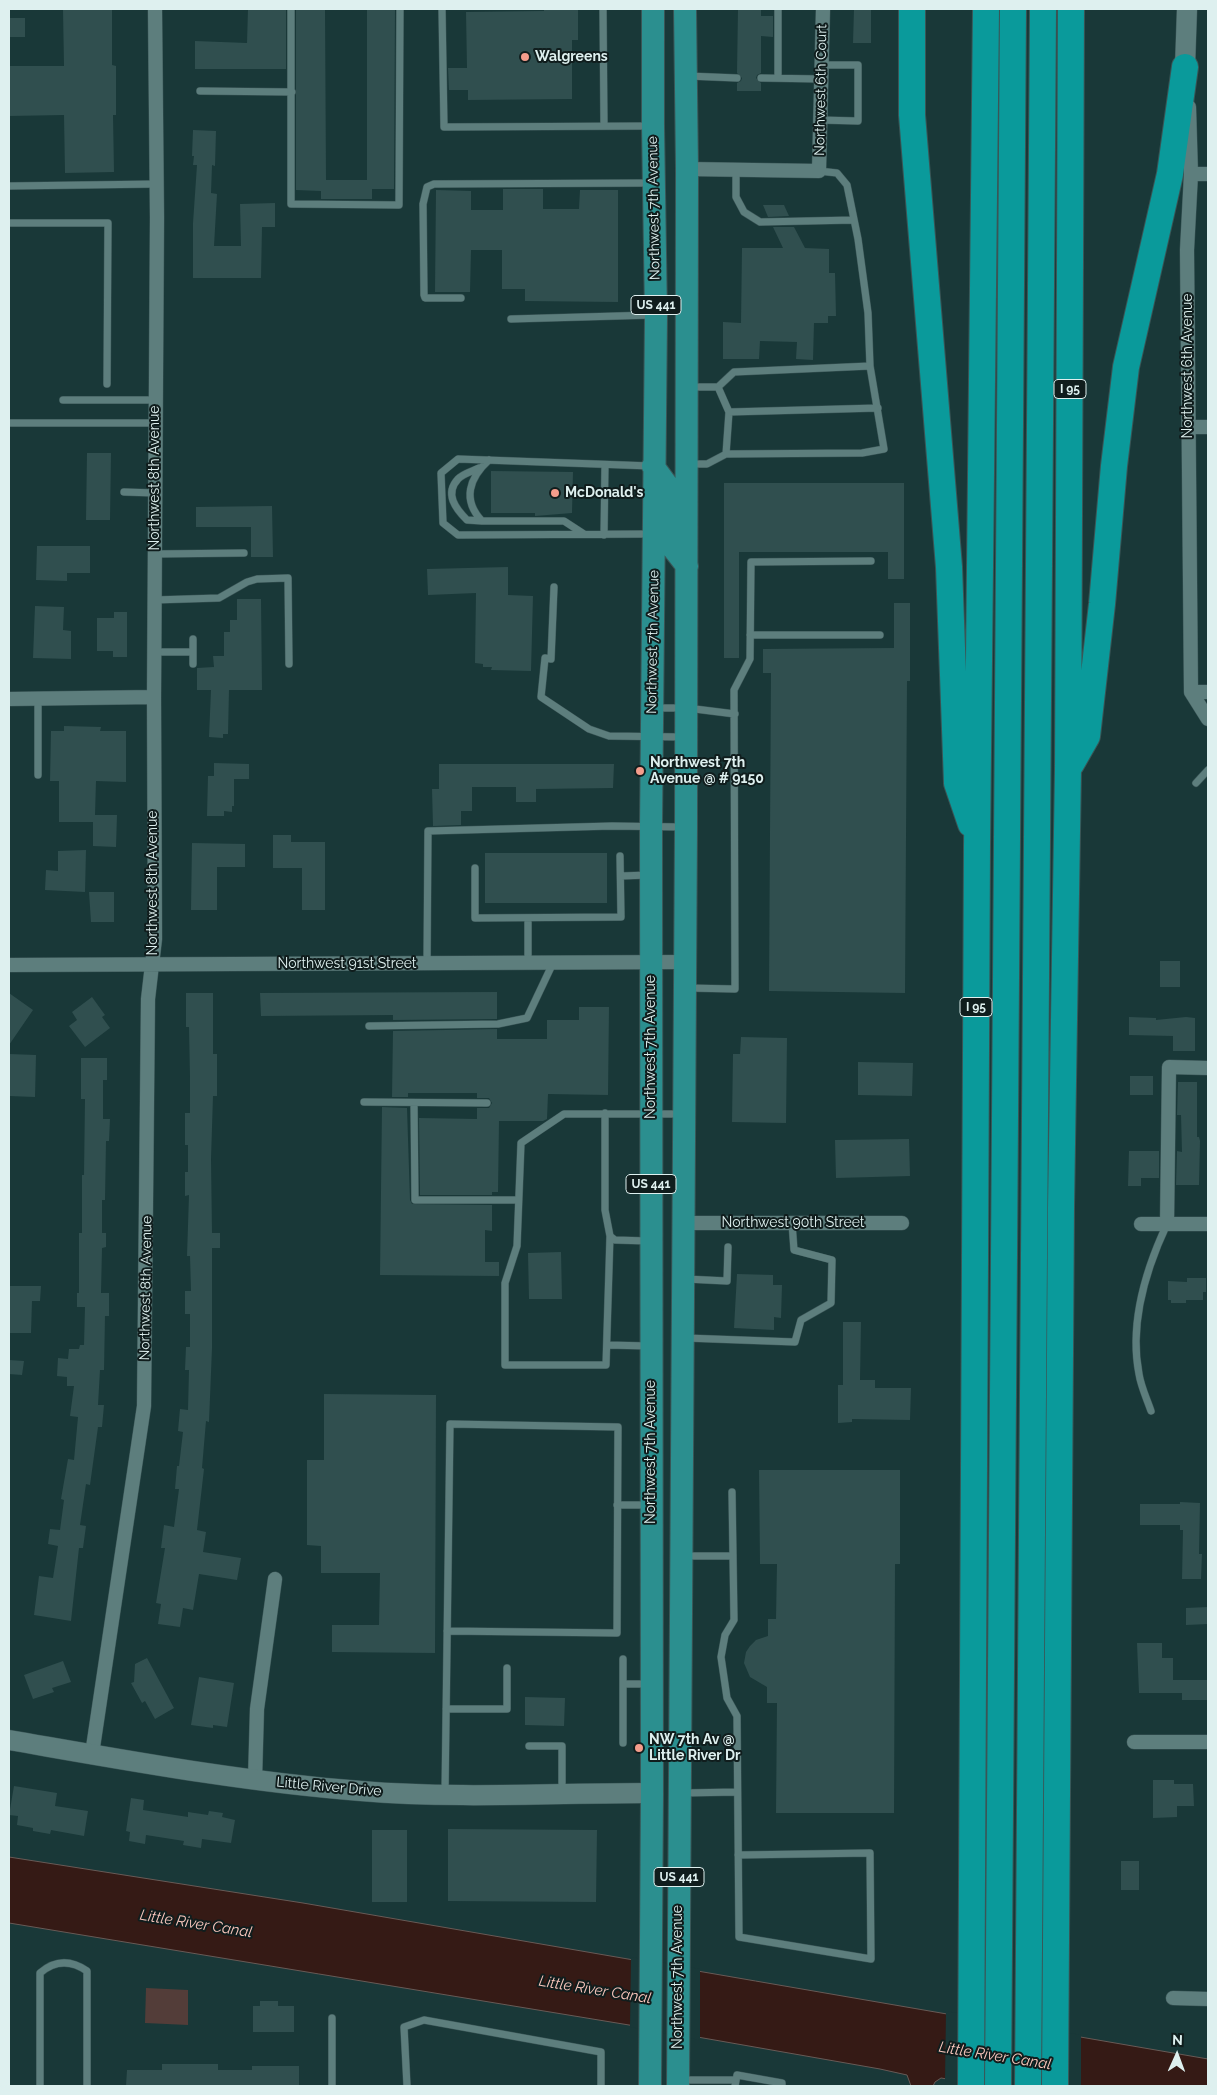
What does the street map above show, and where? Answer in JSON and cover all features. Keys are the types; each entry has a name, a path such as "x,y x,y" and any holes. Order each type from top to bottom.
{"highway":[{"path":"912,9 912,115 949,566 957,783 977,845"},
{"name":"I 95","path":"971,2086 977,845 986,9"},
{"path":"998,2086 1013,9"},
{"path":"1028,2086 1043,9"},
{"name":"I 95","path":"1055,2086 1061,1217 1068,769 1070,9"},
{"path":"1068,769 1087,736 1102,604 1114,466 1126,367 1170,174 1185,67"}],"main road":[{"name":"Northwest 7th Avenue","path":"650,2086 652,1792 650,1684 651,826 653,466 656,315 653,9"},
{"name":"Northwest 7th Avenue","path":"678,2083 688,464 685,9"},
{"path":"655,244 665,264 665,365 686,386"},
{"path":"653,466 670,489 670,543 687,566"},
{"path":"652,1792 680,1793"}],"street":[{"name":"Northwest 8th Avenue","path":"92,1754 144,1406 148,999 155,939 154,600 157,184 155,9"},
{"name":"Northwest 6th Court","path":"819,171 823,9"},
{"name":"Northwest 6th Avenue","path":"1187,9 1185,67 1190,116 1191,174 1187,250 1191,692"},
{"path":"687,169 819,171"},
{"path":"1191,174 1208,174"},
{"path":"1189,426 1208,427"},
{"path":"1191,692 1208,692"},
{"path":"1191,692 1208,719"},
{"path":"9,699 154,697"},
{"name":"Northwest 91st Street","path":"9,965 686,962"},
{"path":"1167,1224 1169,1067 1208,1068"},
{"name":"Northwest 90th Street","path":"684,1223 902,1223"},
{"path":"1142,1224 1208,1224"},
{"path":"256,1780 257,1709 275,1579"},
{"name":"Little River Drive","path":"9,1740 256,1780 361,1791 445,1795 652,1792"},
{"path":"1134,1742 1208,1742"},
{"path":"1173,1998 1208,1999"}],"lane":[{"path":"291,9 291,204 399,204 400,9"},
{"path":"442,9 444,127 653,126"},
{"path":"603,9 604,125"},
{"path":"778,9 778,78"},
{"path":"761,78 778,78 858,65 858,121 820,120"},
{"path":"685,76 737,78"},
{"path":"200,91 292,92"},
{"path":"736,170 736,197 744,212 760,222 854,220"},
{"path":"688,464 707,464 726,454 862,453 884,449 870,366 868,313 847,185 837,173 819,171"},
{"path":"461,298 425,298 424,295 423,204 427,187 434,184 655,183"},
{"path":"9,186 157,184"},
{"path":"9,223 108,223 108,384"},
{"path":"511,319 656,315"},
{"path":"686,386 718,387 734,372 870,366"},
{"path":"718,387 729,412 726,454"},
{"path":"63,400 156,400"},
{"path":"729,412 878,408"},
{"path":"9,424 156,423"},
{"path":"653,466 458,458 441,472 443,523 458,535 654,534"},
{"path":"482,520 472,510 470,498 472,479 489,460"},
{"path":"604,535 605,465"},
{"path":"480,468 458,478 453,488 452,498 456,508 467,520 564,521 586,534"},
{"path":"124,492 155,493"},
{"path":"155,554 244,553"},
{"path":"686,987 735,990 734,690 750,659 751,562 871,561"},
{"path":"154,600 219,598 246,582 257,579 288,578 289,664"},
{"path":"554,587 552,659 545,658 541,697 589,729 609,736 686,737"},
{"path":"750,634 880,635"},
{"path":"193,640 193,664"},
{"path":"154,652 193,652"},
{"path":"38,699 38,775"},
{"path":"652,708 687,708 735,714"},
{"path":"1196,783 1208,770"},
{"path":"427,964 428,831 651,826 686,827"},
{"path":"475,868 475,918 621,917 620,856"},
{"path":"620,876 651,875"},
{"path":"528,918 528,963"},
{"path":"369,1026 498,1024 527,1018 552,963"},
{"path":"364,1102 488,1103"},
{"path":"414,1103 415,1200 518,1200"},
{"path":"605,1113 605,1210 610,1236 606,1365 505,1365 505,1283 516,1246 521,1143 564,1114 605,1113 685,1114"},
{"path":"683,1338 795,1342 801,1320 831,1303 832,1260 794,1250 792,1223"},
{"path":"1151,1411 1139,1375 1135,1341 1136,1323 1139,1305 1159,1241 1167,1224"},
{"path":"610,1236 616,1240 650,1241"},
{"path":"683,1279 727,1281 728,1247"},
{"path":"607,1345 651,1346"},
{"path":"445,1795 447,1631 450,1424 618,1428 617,1632 447,1631"},
{"path":"732,1492 734,1620 725,1635 722,1657 727,1698 737,1716 737,1792 739,1937 871,1959 870,1853 738,1855"},
{"path":"617,1505 650,1506"},
{"path":"681,1556 733,1556"},
{"path":"622,1743 623,1659"},
{"path":"446,1709 508,1709 507,1668"},
{"path":"623,1684 650,1684"},
{"path":"529,1746 562,1746 562,1793"},
{"path":"680,1793 737,1792"},
{"path":"40,2086 40,1973 49,1965 62,1962 77,1964 87,1971 87,2086"},
{"path":"332,2018 332,2086"},
{"path":"407,2086 404,2027 424,2020 601,2052 601,2086"},
{"path":"678,2083 736,2083 737,2075 782,2083 782,2086"}],"shaded area":[{"path":"146,1988 188,1990 188,2025 145,2023"}],"water":[{"name":"Little River Canal","path":"9,1857 303,1903 1208,2059 1208,2086 989,2086 941,2078 933,2086 911,2086 907,2075 880,2069 629,2025 9,1923"}],"pier":[{"path":"631,1957 700,1969 700,2040 630,2027"},
{"path":"946,2011 1081,2035 1081,2086 974,2086 945,2081"}],"building":[{"path":"63,9 112,9 112,65 116,66 116,115 113,115 114,172 65,173 64,115 9,116 9,66 64,66"},
{"path":"248,9 286,9 286,69 195,69 195,41 247,43"},
{"path":"296,9 325,9 326,180 367,180 367,9 395,9 394,189 372,189 372,199 321,199 321,191 296,190"},
{"path":"544,9 578,9 578,40 572,40 572,99 468,100 468,90 449,90 448,68 467,68 466,12 544,11"},
{"path":"738,9 761,9 761,16 773,16 773,37 761,36 761,73 756,78 761,83 761,91 737,91 737,83 742,78 737,73"},
{"path":"854,9 871,9 871,43 853,43"},
{"path":"9,18 25,18 25,37 9,37"},
{"path":"193,130 216,131 215,166 212,165 211,193 217,194 214,246 241,246 240,204 275,203 275,227 262,227 261,278 193,278 193,223 197,165 193,165"},
{"path":"503,189 543,189 543,209 579,209 580,190 618,190 618,302 525,301 525,289 502,289 502,250 471,250 470,292 435,292 436,190 471,191 471,210 503,210"},
{"path":"763,205 784,205 789,216 768,217"},
{"path":"773,227 794,227 805,248 829,249 829,273 835,273 836,316 828,316 828,323 814,323 813,360 796,359 797,342 760,341 759,359 723,359 723,322 741,323 742,248 783,248"},
{"path":"87,453 111,453 110,520 86,520"},
{"path":"491,471 573,472 572,513 535,516 535,513 491,513"},
{"path":"724,483 904,483 904,579 888,579 888,552 739,552 739,658 724,658"},
{"path":"272,506 273,557 251,557 251,527 196,527 196,507"},
{"path":"37,546 90,546 90,573 67,573 67,581 36,580"},
{"path":"508,567 508,595 533,596 531,671 491,670 492,667 483,667 483,664 475,663 476,593 428,595 427,569"},
{"path":"237,599 261,599 262,690 229,690 228,734 223,734 223,738 209,737 211,690 197,690 197,668 214,667 213,656 224,656 224,632 230,632 230,620 237,620"},
{"path":"894,603 910,603 910,681 907,681 905,993 769,991 771,673 763,673 763,649 894,648"},
{"path":"35,606 64,607 63,630 71,631 71,659 33,658"},
{"path":"114,612 127,612 127,657 113,657 113,651 97,651 97,618 114,618"},
{"path":"64,726 101,727 100,731 126,731 126,782 96,781 95,815 117,815 116,847 93,846 93,822 59,822 59,781 50,781 51,731 64,731"},
{"path":"214,763 249,764 249,779 234,779 234,806 232,806 232,812 224,811 224,816 207,816 208,776 214,776"},
{"path":"439,764 614,764 613,788 536,789 536,802 516,802 516,787 472,787 472,811 461,811 461,825 433,826 432,789 439,789"},
{"path":"273,835 291,835 291,842 325,842 325,910 302,910 302,868 273,868"},
{"path":"192,843 245,844 245,867 217,867 217,910 191,910"},
{"path":"86,850 85,892 45,890 46,870 58,871 58,851"},
{"path":"485,853 607,853 607,903 485,903"},
{"path":"89,892 114,892 114,922 91,922"},
{"path":"1160,961 1180,961 1180,987 1160,987"},
{"path":"497,992 497,1019 393,1020 393,1015 261,1016 260,993"},
{"path":"9,993 33,1010 9,1045"},
{"path":"186,993 213,993 213,1054 217,1054 217,1096 213,1096 211,1159 212,1233 220,1233 220,1248 212,1248 212,1348 209,1422 206,1421 202,1468 204,1469 197,1530 206,1532 203,1552 241,1558 237,1580 199,1574 193,1610 183,1608 180,1627 158,1624 161,1604 156,1603 165,1548 161,1548 164,1525 174,1527 179,1489 175,1489 183,1432 178,1431 180,1409 188,1410 189,1370 185,1370 186,1347 190,1347 190,1314 185,1314 185,1291 191,1291 190,1256 187,1256 189,1195 185,1196 185,1172 188,1172 188,1145 185,1145 185,1113 190,1113 190,1077 189,1027 186,1027"},
{"path":"92,997 105,1015 102,1017 110,1028 85,1047 69,1026 77,1020 72,1012"},
{"path":"579,1007 609,1007 608,1095 548,1094 547,1119 543,1121 499,1121 498,1192 492,1192 492,1195 420,1195 419,1118 477,1119 477,1108 489,1108 492,1103 489,1098 477,1098 477,1093 408,1093 408,1097 392,1097 393,1031 497,1029 497,1039 547,1039 547,1020 579,1020"},
{"path":"1129,1017 1156,1018 1156,1020 1195,1018 1195,1051 1173,1051 1173,1036 1129,1035"},
{"path":"741,1037 787,1038 786,1123 732,1122 733,1054 740,1054"},
{"path":"9,1054 36,1055 35,1097 9,1096"},
{"path":"81,1058 107,1058 107,1080 103,1080 103,1119 110,1119 109,1141 106,1141 105,1200 102,1200 102,1233 106,1233 106,1247 102,1248 101,1293 109,1293 109,1316 105,1316 104,1370 100,1370 98,1405 104,1405 102,1427 98,1427 90,1485 86,1484 80,1525 86,1526 83,1548 79,1548 71,1621 34,1615 39,1576 53,1578 58,1546 48,1544 50,1529 60,1530 64,1500 61,1499 68,1459 74,1460 78,1417 70,1416 74,1386 67,1386 67,1377 57,1376 58,1358 68,1359 69,1349 79,1349 80,1345 84,1345 85,1307 77,1307 77,1293 79,1293 79,1233 82,1233 82,1175 84,1175 85,1099 81,1099"},
{"path":"858,1062 913,1063 912,1096 858,1095"},
{"path":"1130,1076 1153,1076 1153,1095 1130,1095"},
{"path":"1178,1082 1197,1082 1197,1137 1199,1137 1200,1141 1199,1185 1176,1185 1177,1151 1182,1152 1181,1115 1177,1115"},
{"path":"382,1107 407,1108 410,1200 412,1204 492,1205 492,1231 485,1230 485,1262 499,1262 499,1276 380,1275"},
{"path":"909,1139 910,1176 836,1178 835,1140"},
{"path":"1129,1151 1159,1151 1159,1178 1141,1178 1141,1186 1128,1186"},
{"path":"561,1252 562,1299 529,1299 528,1253"},
{"path":"737,1274 773,1275 773,1285 782,1285 781,1318 774,1317 774,1330 734,1328"},
{"path":"1187,1278 1206,1278 1206,1292 1203,1292 1203,1300 1186,1300 1186,1303 1171,1303 1171,1300 1168,1300 1168,1281 1187,1282"},
{"path":"9,1286 41,1286 40,1301 32,1301 31,1333 9,1333"},
{"path":"843,1322 861,1322 860,1380 875,1380 875,1388 911,1388 910,1420 852,1419 852,1422 838,1423 838,1385 843,1385"},
{"path":"9,1360 24,1361 22,1375 9,1374"},
{"path":"324,1394 436,1395 435,1653 332,1652 332,1625 379,1625 380,1573 321,1573 321,1546 307,1545 307,1460 324,1460"},
{"path":"759,1470 900,1470 900,1564 895,1564 894,1813 776,1813 777,1703 767,1703 767,1687 750,1677 744,1663 746,1652 750,1646 756,1640 768,1636 768,1619 776,1619 777,1564 760,1564"},
{"path":"1180,1502 1200,1503 1199,1554 1202,1554 1201,1579 1182,1579 1183,1530 1180,1530 1180,1525 1140,1525 1140,1504 1180,1504"},
{"path":"1208,1607 1208,1624 1186,1625 1186,1608"},
{"path":"1137,1643 1162,1643 1162,1658 1173,1658 1173,1680 1208,1680 1208,1700 1182,1700 1182,1693 1139,1693"},
{"path":"147,1658 174,1708 155,1719 145,1701 142,1703 131,1683 134,1682 135,1664"},
{"path":"63,1661 71,1682 52,1688 54,1692 33,1699 24,1675"},
{"path":"199,1677 234,1683 227,1727 213,1725 213,1728 191,1725"},
{"path":"525,1697 565,1698 564,1726 525,1725"},
{"path":"1153,1780 1174,1780 1174,1784 1193,1784 1194,1806 1177,1806 1177,1817 1153,1818"},
{"path":"14,1786 57,1793 55,1806 88,1811 84,1836 51,1830 50,1834 33,1831 33,1828 17,1825 18,1816 9,1815"},
{"path":"131,1798 144,1800 143,1810 188,1817 188,1812 208,1815 209,1811 223,1813 222,1817 235,1820 231,1843 202,1839 201,1848 183,1845 184,1841 146,1835 145,1844 129,1841 130,1832 126,1831"},
{"path":"448,1829 597,1830 596,1902 448,1901"},
{"path":"372,1830 407,1830 407,1902 372,1902"},
{"path":"1121,1861 1139,1861 1139,1890 1121,1890"},
{"path":"260,2001 278,2001 278,2006 294,2006 294,2032 253,2032 253,2006 260,2006"},
{"path":"162,2064 218,2064 218,2070 252,2070 252,2066 299,2066 299,2086 126,2086 127,2070 162,2070"}],"place":[{"name":"Walgreens","path":"525,57"},
{"name":"McDonald's","path":"555,493"},
{"name":"Northwest 7th Avenue @ # 9150","path":"640,771"},
{"name":"NW 7th Av @ Little River Dr","path":"639,1748"}]}
